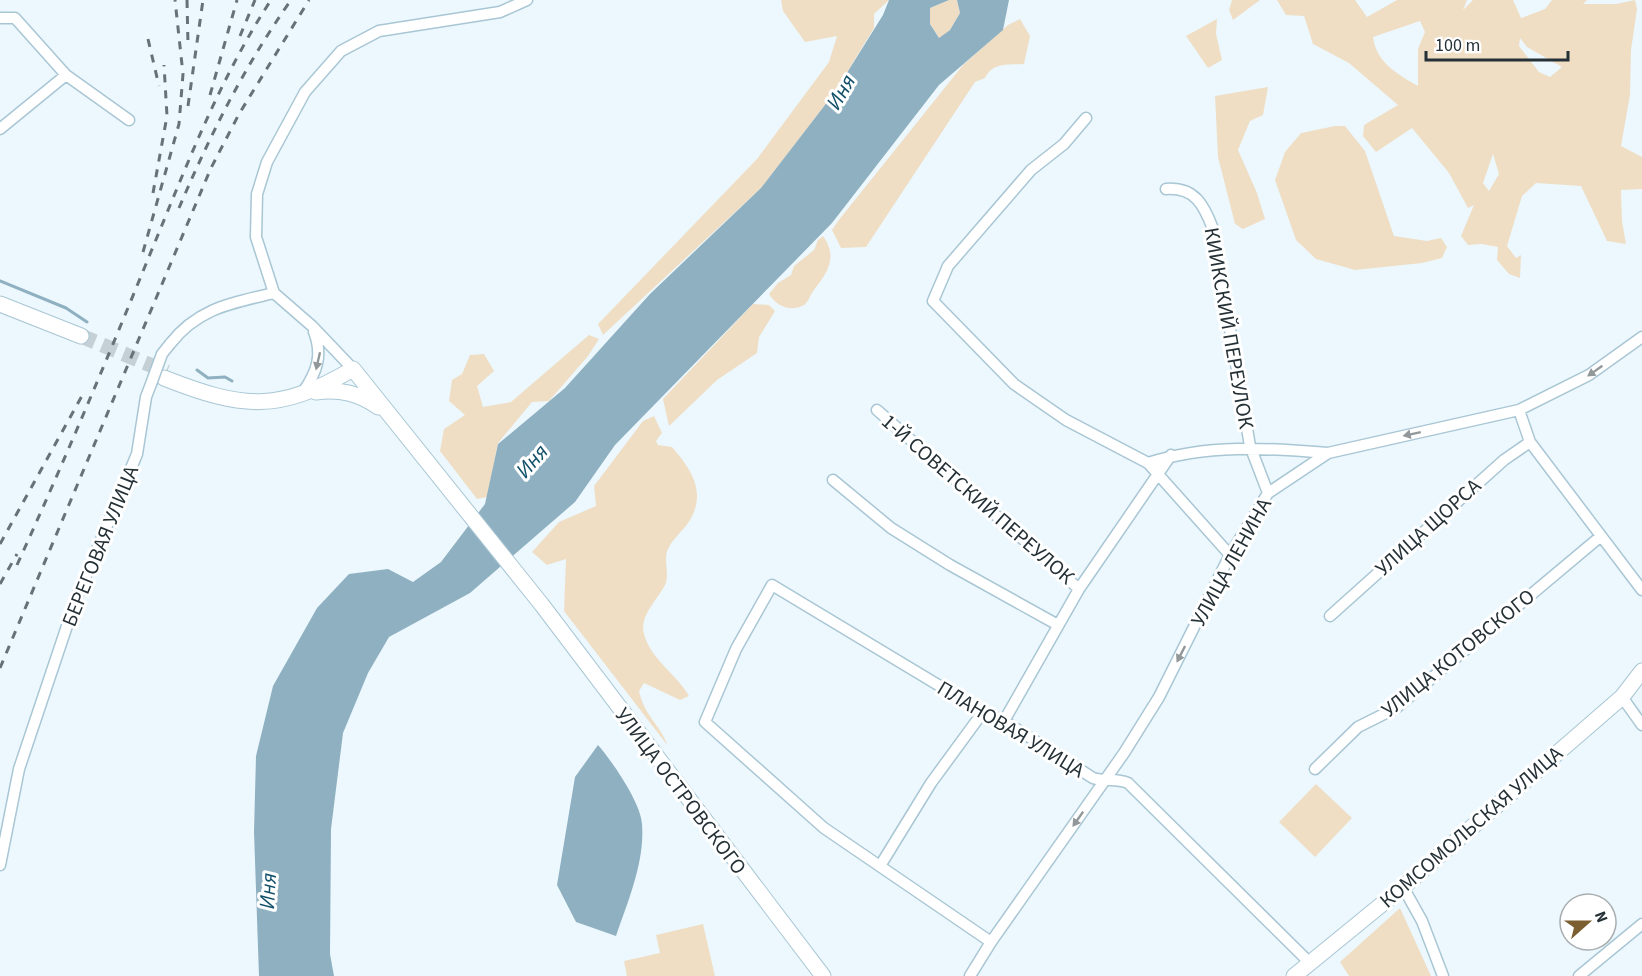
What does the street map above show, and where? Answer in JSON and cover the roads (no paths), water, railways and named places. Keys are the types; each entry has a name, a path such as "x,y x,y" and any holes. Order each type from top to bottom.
{"main road":[{"path":"0,304 80,339"},
{"path":"302,394 353,369"},
{"name":"УЛИЦА ОСТРОВСКОГО","path":"353,369 542,605 823,976"},
{"path":"160,378 249,403 275,402 302,394 330,390 365,398 388,414"},
{"name":"КОМСОМОЛЬСКАЯ УЛИЦА","path":"1294,976 1403,887 1622,697 1642,671"}],"street":[{"path":"353,369 312,326 274,293 256,237 257,194 267,162 305,93 341,51 379,31 500,12 527,0"},
{"path":"0,18 15,18 66,75 129,120"},
{"path":"0,129 66,75"},
{"path":"1086,117 1064,144 1031,170 961,250 948,266 933,301 1014,384 1066,420 1148,463 1230,555"},
{"name":"КИИКСКИЙ ПЕРЕУЛОК","path":"1166,189 1180,188 1195,196 1204,206 1213,229 1250,446 1268,492"},
{"name":"БЕРЕГОВАЯ УЛИЦА","path":"0,865 19,770 76,599 137,454 160,378 162,354 196,317 230,303 274,293"},
{"path":"302,394 316,370 321,349 312,326"},
{"name":"УЛИЦА ЛЕНИНА","path":"970,976 991,942 1104,782 1159,697 1230,555 1268,492 1328,453 1519,410 1589,375 1642,337"},
{"name":"1-Й СОВЕТСКИЙ ПЕРЕУЛОК","path":"877,410 1080,589"},
{"path":"1519,410 1530,442 1642,590"},
{"name":"УЛИЦА ЩОРСА","path":"1330,616 1504,460 1530,442"},
{"path":"1148,463 1171,455 1250,446 1328,453"},
{"path":"1004,721 1080,589 1171,455"},
{"path":"833,480 891,528 950,565 1058,625"},
{"name":"УЛИЦА КОТОВСКОГО","path":"1315,769 1358,727 1396,708 1601,536"},
{"name":"ПЛАНОВАЯ УЛИЦА","path":"880,866 824,828 705,722 736,649 772,585 983,712 1004,721 1092,778 1104,782 1119,779 1138,792 1310,963"},
{"path":"1622,697 1642,725"},
{"path":"983,712 930,783 880,866 991,942"},
{"path":"1403,887 1422,921 1443,976"},
{"path":"1579,976 1642,924"}],"water":[{"name":"Иня","path":"889,0 949,0 930,8 930,24 939,38 950,30 960,13 957,0 1009,0 1003,30 939,85 832,223 615,445 575,502 470,593 389,637 368,673 343,733 331,829 330,954 334,976 259,976 254,832 256,756 273,686 317,608 349,574 388,569 413,582 441,562 485,504 498,444 565,388 650,294 761,188 835,92 883,15"},
{"path":"598,745 618,771 631,794 637,805 642,824 638,867 616,936 576,922 557,885 575,777"}],"waterway":[{"path":"0,281 66,308 87,322"},
{"path":"197,370 208,378 225,377 232,381"}],"tunnel":[{"path":"81,336 167,372"}],"railway":[{"path":"143,252 179,124 183,74 175,0"},
{"path":"187,0 188,44"},
{"path":"188,106 203,0"},
{"path":"210,95 237,0"},
{"path":"240,36 255,0"},
{"path":"17,565 84,413 204,126 235,62 271,0"},
{"path":"179,208 229,101 258,50 291,0"},
{"path":"0,668 211,168 239,114 309,0"},
{"path":"148,39 159,86"},
{"path":"153,193 167,116 164,65"},
{"path":"0,544 83,394"},
{"path":"0,584 17,554"}]}
